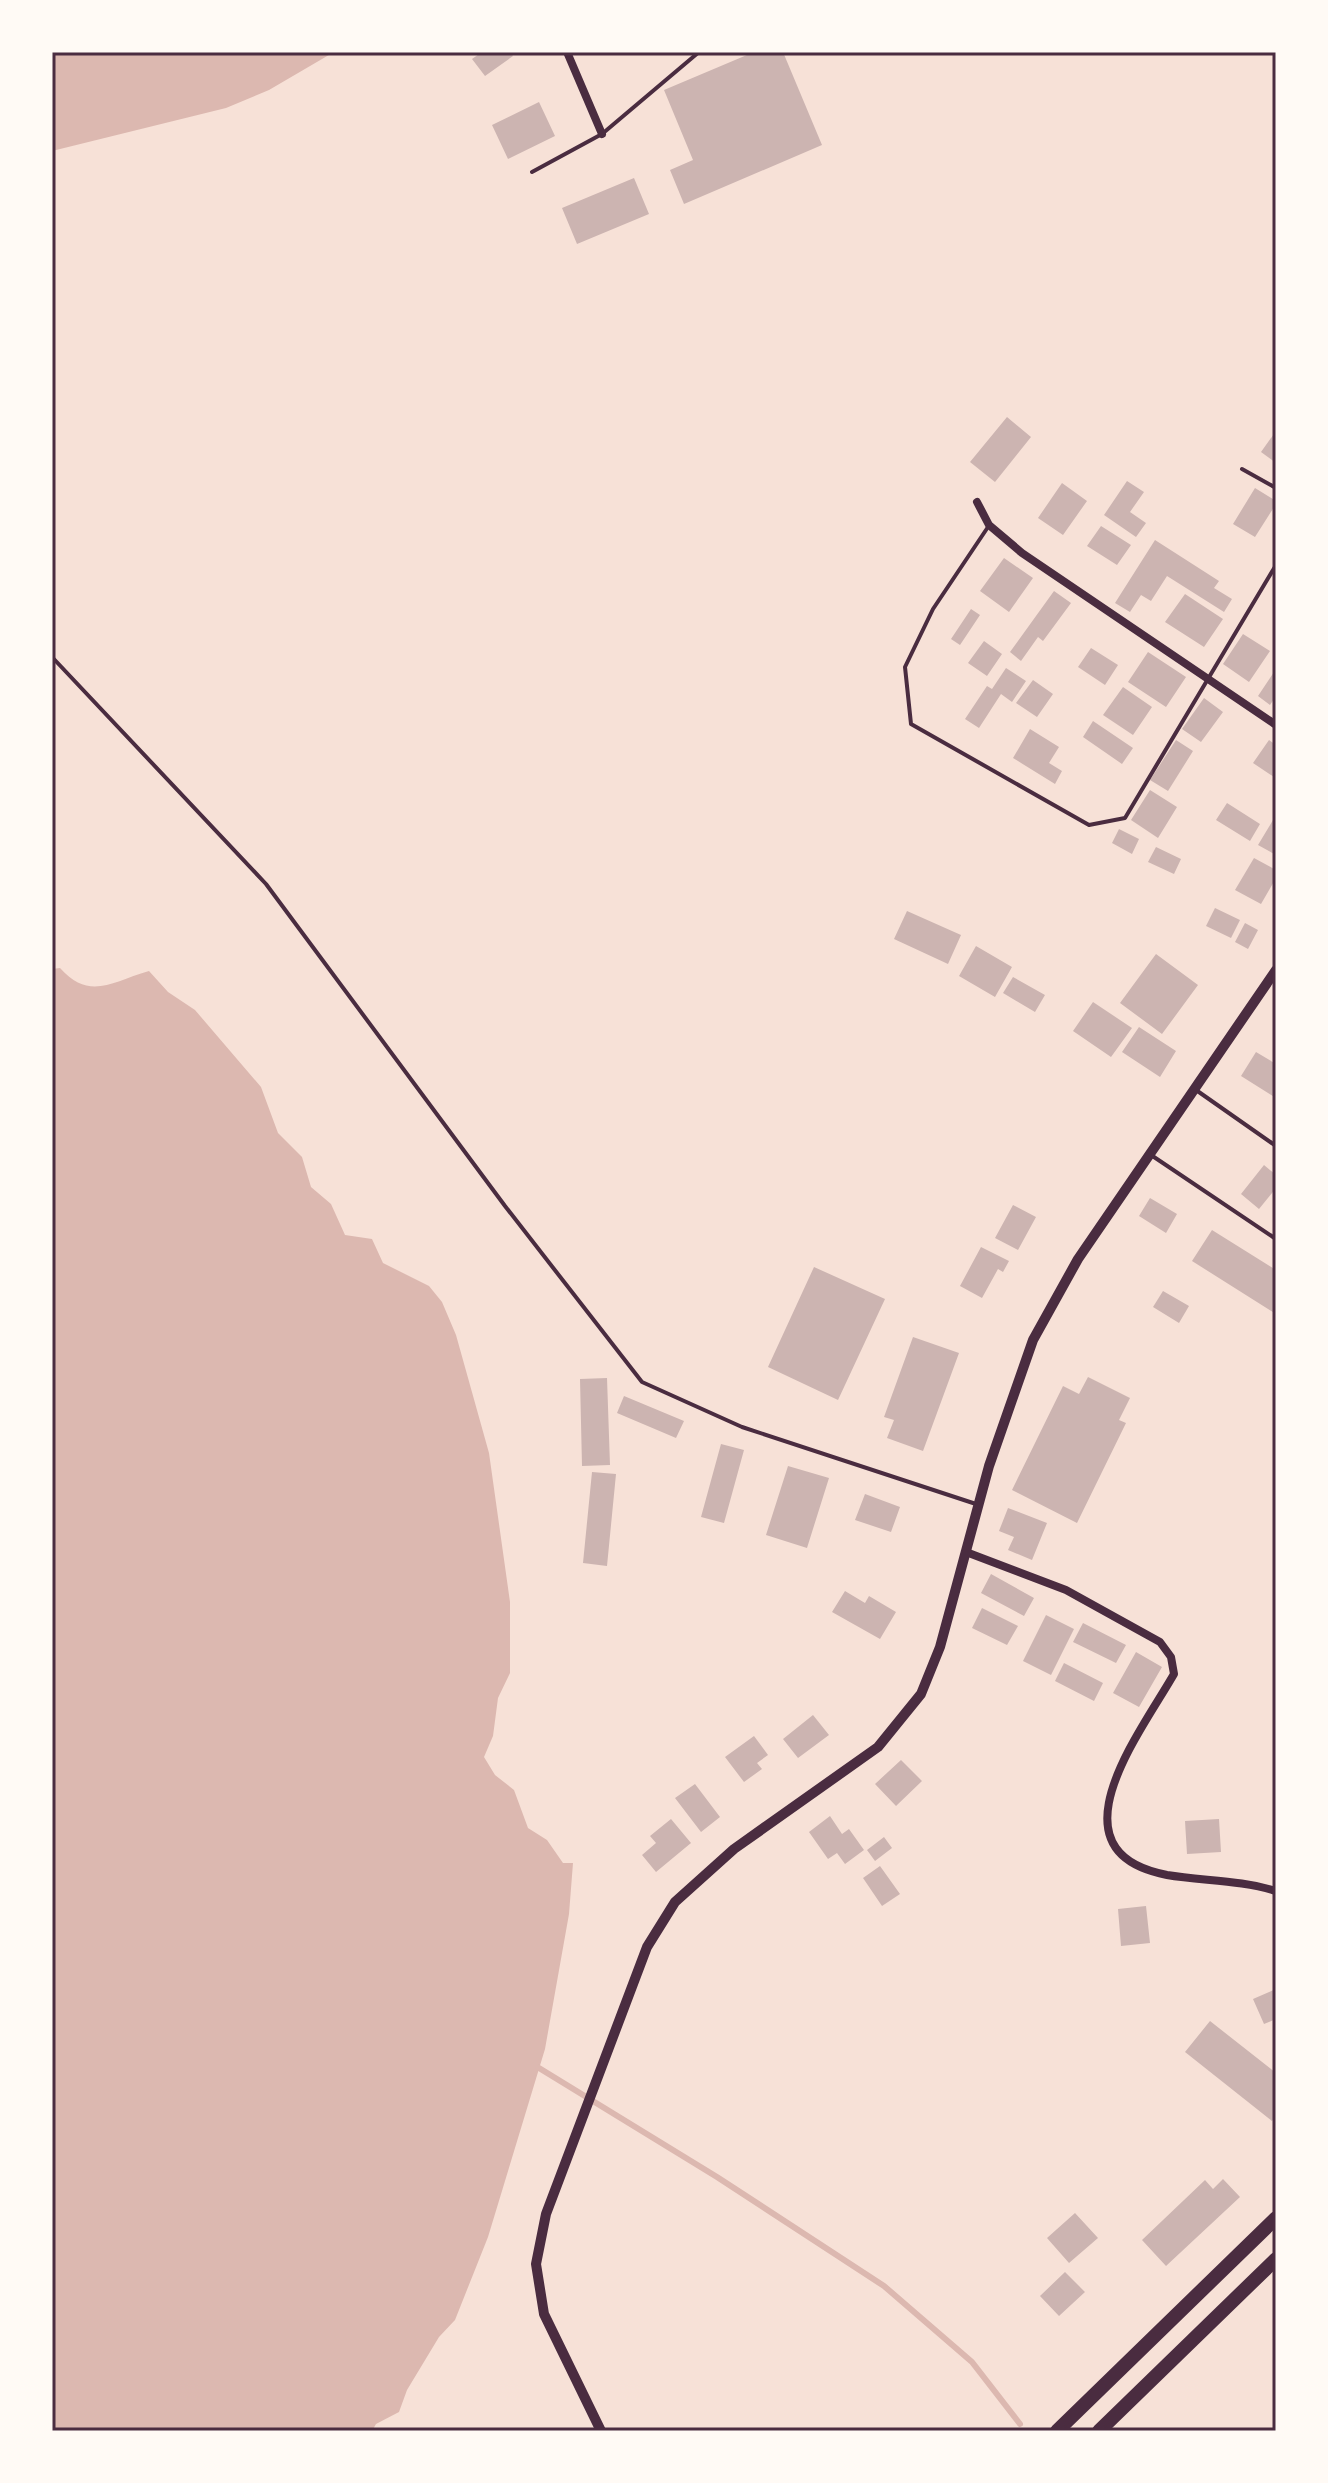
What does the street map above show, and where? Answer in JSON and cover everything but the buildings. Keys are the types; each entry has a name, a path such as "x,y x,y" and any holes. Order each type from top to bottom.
{"highway":[{"path":"1057,2431 1276,2218"},
{"path":"1099,2431 1276,2259"}],"street":[{"path":"567,52 602,134"},
{"path":"977,502 989,525 1022,553 1276,725"},
{"path":"601,2431 544,2314 536,2264 546,2214 647,1947 675,1902 734,1849 878,1747 921,1694 940,1647 979,1505 1033,1340 1078,1259 1276,970"},
{"path":"966,1552 1066,1590 1160,1642 1171,1657 1174,1674 1113,1780 1105,1809 1114,1844 1130,1863 1165,1874 1276,1891"}],"lane":[{"path":"532,172 602,134 699,52"},
{"path":"1242,469 1276,488"},
{"path":"989,525 933,609 905,667 911,724 1089,825 1125,818 1276,565"},
{"path":"52,657 266,884 505,1206 642,1382 742,1427 979,1505"},
{"path":"1194,1089 1276,1146"},
{"path":"1149,1154 1276,1239"}],"shaded area":[{"path":"52,52 334,52 269,90 226,108 52,151"},
{"path":"60,968 81,984 91,986 112,984 149,971 168,992 195,1010 261,1087 278,1133 302,1157 311,1187 331,1204 345,1235 372,1239 383,1263 429,1286 442,1302 456,1335 489,1453 510,1602 510,1673 498,1698 493,1736 484,1757 495,1775 514,1790 528,1828 547,1840 563,1863 573,1863 569,1914 545,2049 488,2237 455,2320 439,2337 407,2390 399,2412 376,2424 372,2431 52,2431 52,969"}],"waterway":[{"path":"539,2068 717,2177 884,2286 972,2362 1020,2424"}]}
